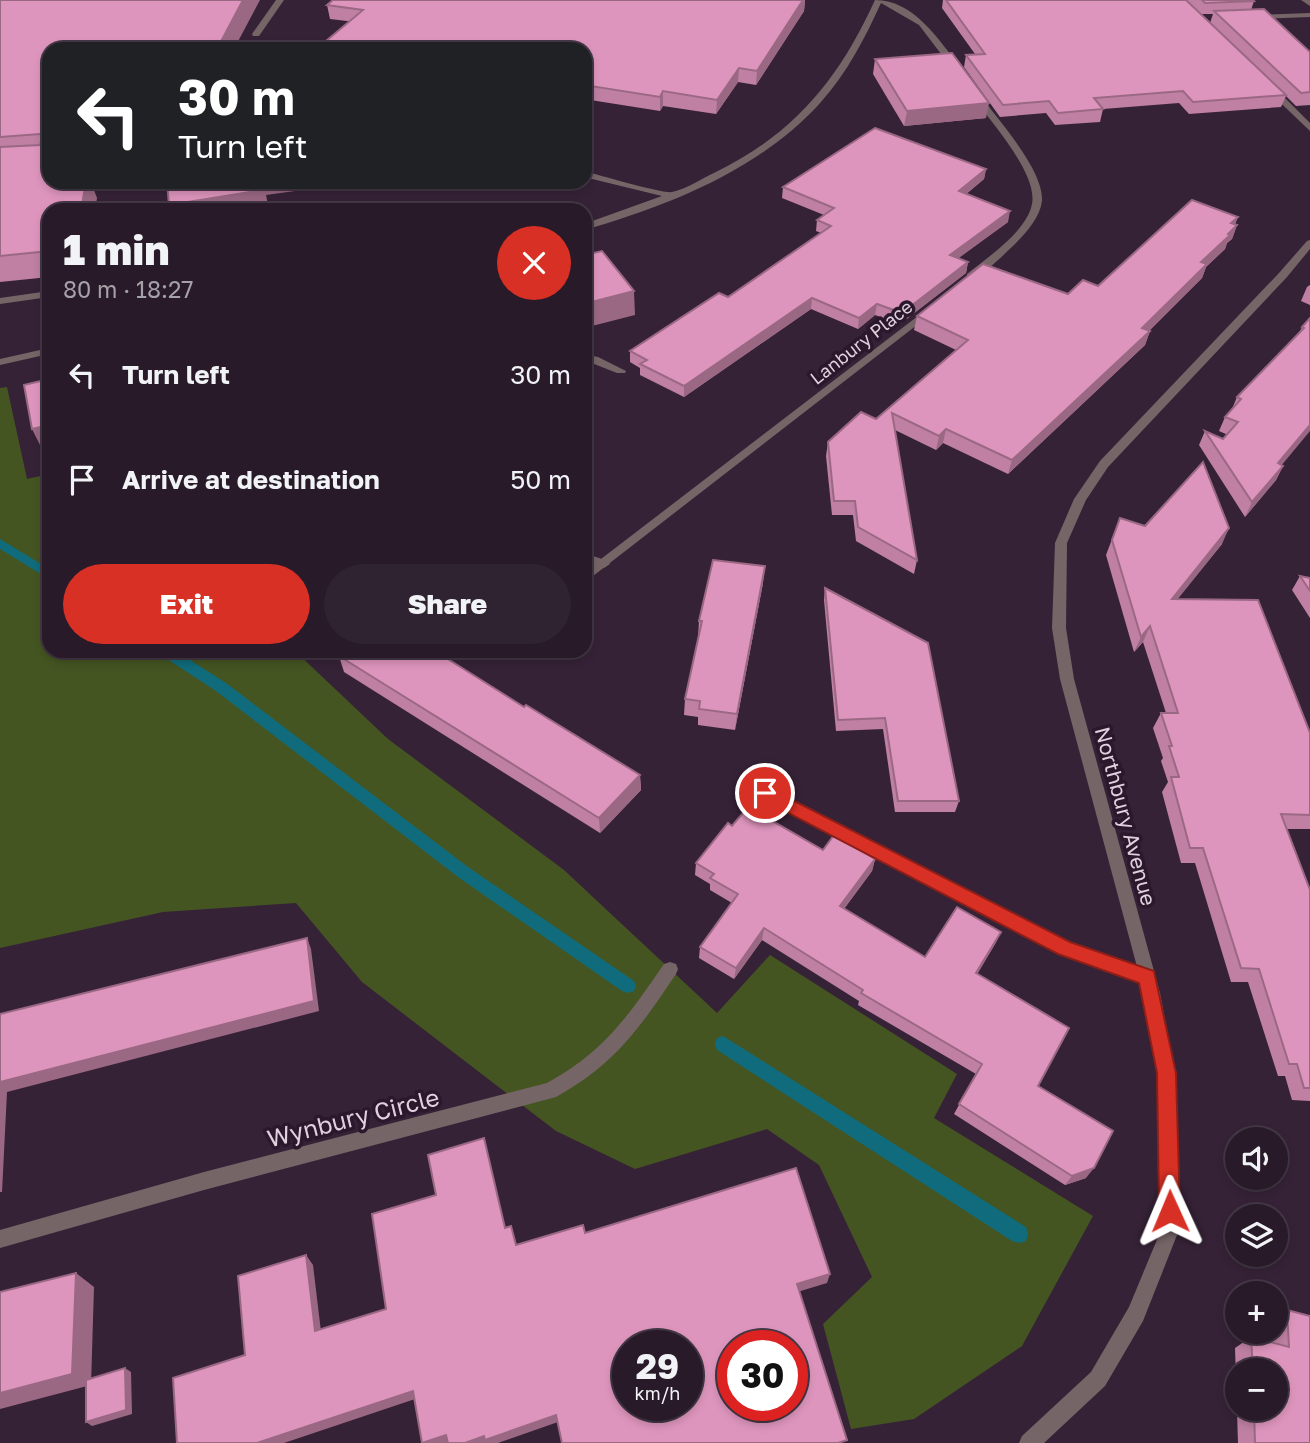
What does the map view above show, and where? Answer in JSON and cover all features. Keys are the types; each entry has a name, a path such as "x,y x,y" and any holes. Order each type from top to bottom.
{"street":[{"path":"256,34 280,0"},
{"path":"592,224 672,196 716,175 766,145 804,116 840,73 881,0 914,18 935,38 1036,184 1038,202 1029,220 964,283"},
{"path":"1305,0 1310,4"},
{"path":"1238,17 1310,15"},
{"path":"1265,83 1310,128"},
{"path":"592,176 672,196"},
{"name":"Northbury Avenue","path":"1029,1443 1098,1379 1136,1314 1170,1230 1166,1073 1147,977 1067,679 1059,628 1061,543 1080,499 1104,464 1310,243"},
{"path":"0,301 42,294"},
{"name":"Lanbury Place","path":"592,573 943,300"},
{"path":"0,362 42,353"},
{"path":"592,359 621,371"},
{"path":"592,560 604,564"},
{"path":"765,793 1065,948 1147,977"},
{"name":"Wynbury Circle","path":"0,1239 204,1181 550,1091 583,1074 619,1043 670,969"}],"green space":[{"path":"7,387 27,479 42,476 42,658 302,658 388,739 564,870 717,1013 770,955 957,1074 934,1118 1093,1216 1022,1346 914,1419 851,1429 823,1324 872,1277 819,1165 767,1129 635,1169 556,1131 362,982 296,903 163,912 0,948 0,388"}],"building":[{"path":"0,0 243,0 221,42 42,42 42,135 0,137"},
{"path":"333,0 803,0 757,71 739,68 717,100 663,91 660,97 592,86 592,42 325,42 363,10 327,5"},
{"path":"946,0 1186,0 1286,95 1193,102 1183,91 1094,98 1103,109 1058,113 1049,101 1003,105 966,55 985,54"},
{"path":"1202,0 1253,0 1254,1 1205,3"},
{"path":"1264,9 1310,52 1310,92 1301,93 1214,11"},
{"path":"952,53 989,103 907,111 875,59"},
{"path":"875,128 986,169 959,191 1010,211 950,255 968,262 902,313 877,304 859,318 812,298 684,386 640,364 647,360 630,351 719,293 728,297 831,226 817,220 834,208 783,187"},
{"path":"42,139 42,189 85,189 82,203 42,203 42,252 0,256 0,147 40,145"},
{"path":"168,189 263,189 182,203 169,203"},
{"path":"1192,200 1238,217 1231,223 1237,225 1201,262 1207,264 1142,328 1150,331 1012,460 946,429 939,436 892,413 917,560 858,527 855,501 834,501 828,442 861,412 876,419 968,340 917,316 983,264 1068,294 1083,280 1098,286"},
{"path":"602,251 634,291 592,302 592,253"},
{"path":"1310,318 1310,425 1278,463 1283,466 1252,502 1205,431 1223,439 1238,422 1225,417 1241,399 1237,397 1304,328 1302,327"},
{"path":"42,381 42,427 32,429 24,385"},
{"path":"1203,462 1229,528 1172,599 1258,600 1310,733 1310,815 1281,814 1310,890 1310,1088 1304,1088 1297,1064 1289,1064 1259,969 1241,968 1203,848 1190,848 1171,777 1179,777 1161,713 1178,713 1150,626 1141,637 1112,540 1120,518 1145,526"},
{"path":"713,560 765,566 737,714 699,709 700,701 685,699"},
{"path":"1300,576 1310,578 1310,591"},
{"path":"825,588 928,643 959,801 898,801 885,718 838,720"},
{"path":"342,658 446,658 640,775 599,818"},
{"path":"748,807 823,850 834,835 875,859 840,906 925,957 957,907 1001,932 976,973 1069,1028 1038,1086 1113,1131 1094,1168 1072,1176 959,1104 982,1064 861,993 863,990 764,928 736,968 700,947 738,894 710,878 714,874 696,863 728,823 732,826"},
{"path":"307,938 314,1001 0,1082 0,1014"},
{"path":"484,1138 505,1228 511,1226 516,1245 583,1225 585,1233 796,1168 830,1274 797,1284 847,1440 838,1443 562,1443 556,1415 485,1440 484,1436 465,1443 448,1443 446,1435 422,1443 413,1391 257,1443 177,1443 173,1378 245,1355 238,1276 306,1255 315,1331 386,1309 372,1214 436,1195 428,1155"},
{"path":"76,1273 72,1374 0,1393 0,1292"},
{"path":"1288,1310 1310,1316 1310,1443 1255,1443 1254,1421 1288,1421 1288,1358 1252,1358 1251,1344 1289,1347"},
{"path":"125,1368 126,1410 86,1422 86,1380"}],"waterway":[{"path":"0,543 42,570"},
{"path":"177,658 221,687 463,872 628,986"},
{"path":"723,1044 1019,1234"}],"route":[{"path":"765,793 1065,948 1147,977 1166,1073 1170,1211"}]}
